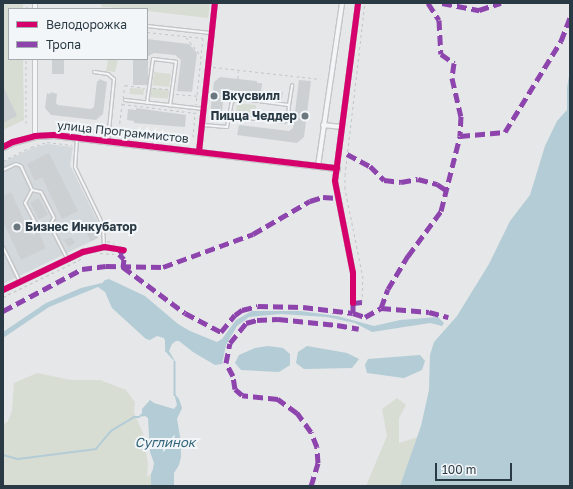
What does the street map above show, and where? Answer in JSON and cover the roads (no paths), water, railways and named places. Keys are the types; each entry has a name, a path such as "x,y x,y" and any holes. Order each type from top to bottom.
{"street":[{"path":"199,152 215,3"},
{"path":"318,166 342,3"},
{"path":"353,303 353,273 335,181 358,3"},
{"path":"35,60 35,136"},
{"path":"323,124 342,127"},
{"name":"улица Программистов","path":"3,147 13,142 35,136 54,135 337,168"},
{"path":"3,290 83,252 104,247 124,250"}],"lane":[{"path":"148,26 212,33"},
{"path":"147,103 153,59 176,62 170,106"},
{"path":"94,72 108,74 114,79 108,141"},
{"path":"230,116 284,122 288,120 292,84"},
{"path":"202,124 225,127 229,124 232,102 236,98 290,105"},
{"path":"125,100 203,109"},
{"path":"77,137 75,167 102,223 104,247"},
{"path":"3,170 16,164 19,165 32,190 41,192 54,218 50,225"},
{"path":"32,190 25,202 37,226 50,225"},
{"path":"50,225 66,259"},
{"path":"3,247 20,282"}],"water":[{"path":"570,70 570,486 400,486 421,426 429,390 430,355 434,342 457,316 489,264 510,221 530,195 545,146 557,121 567,110 567,88"},
{"path":"109,279 145,296 178,324 190,331 217,342 222,339 236,320 252,311 300,311 337,316 374,326 400,320 438,317 444,323 442,326 430,323 372,332 355,323 327,317 281,314 249,317 237,326 226,345 222,364 215,365 193,352 179,341 172,344 169,351 176,363 165,351 164,338 157,336 150,340 146,339 112,308 105,292 98,287 49,307 3,338 3,332 46,303 81,288 102,283"},
{"path":"268,346 283,348 290,354 290,365 279,372 241,370 235,363 239,355 255,348"},
{"path":"307,346 347,353 359,359 352,368 304,369 296,363 298,352"},
{"path":"420,355 425,361 422,370 404,378 367,373 365,365 368,359"},
{"name":"Суглинок","path":"174,393 179,399 182,408 177,419 181,442 181,457 179,465 174,473 174,486 151,486 151,474 154,463 150,452 148,418 145,416 138,417 142,413 142,409 150,400 154,403 174,409 177,405"}],"waterway":[{"path":"175,362 175,395"},
{"path":"3,455 18,459 96,449 111,431 134,417 139,417"}],"place":[{"name":"Вкусвилл","path":"214,96"},
{"name":"Пицца Чеддер","path":"305,116"},
{"name":"Бизнес Инкубатор","path":"17,227"}]}
